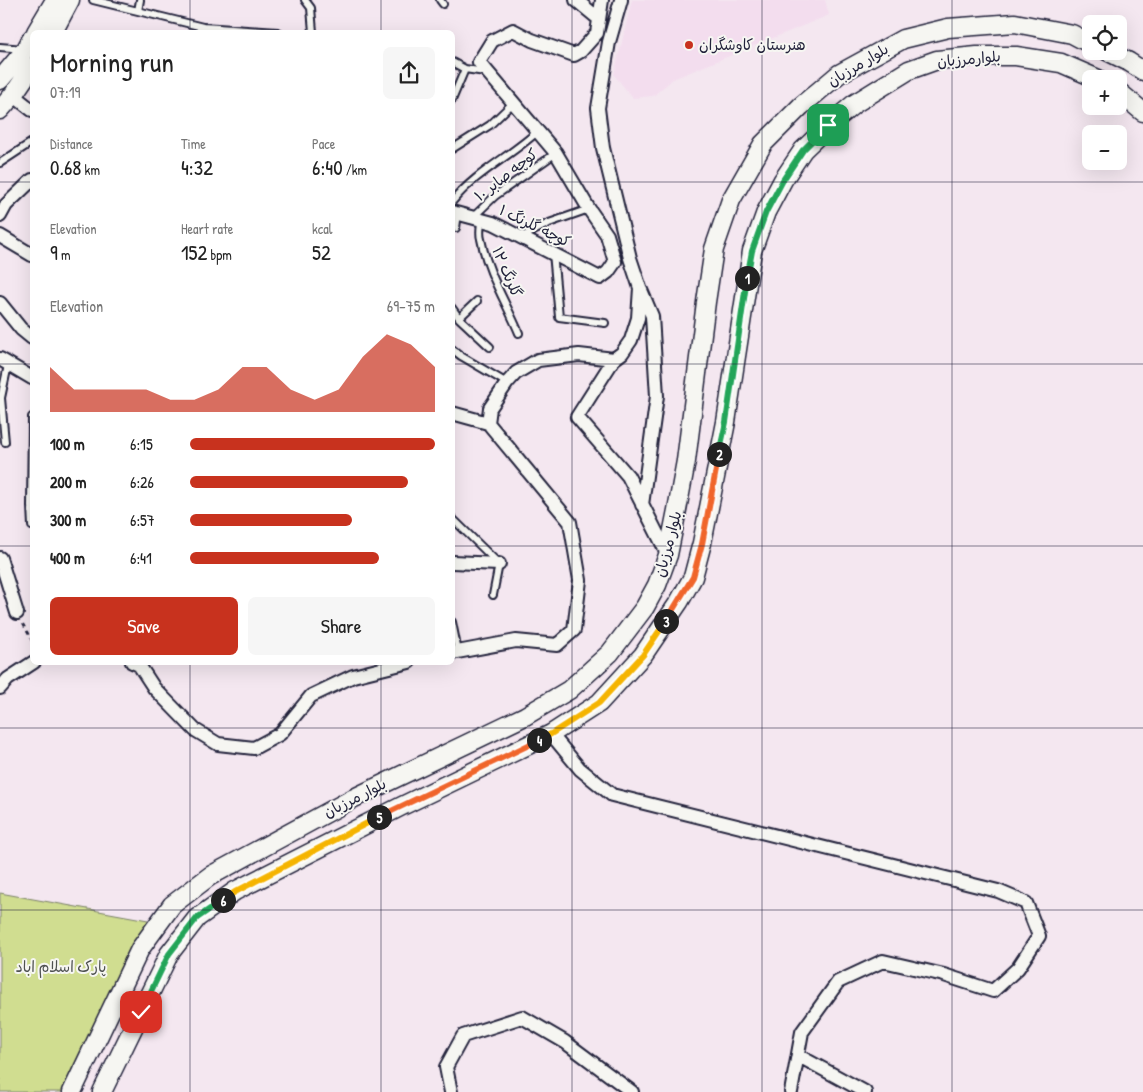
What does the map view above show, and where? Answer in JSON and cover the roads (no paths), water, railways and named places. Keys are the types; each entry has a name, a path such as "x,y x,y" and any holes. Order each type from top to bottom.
{"main road":[{"path":"37,30 55,0"},
{"path":"54,30 70,0"},
{"name":"بلوار مرزبان","path":"72,1092 140,949 172,905 218,871 354,798 525,716 569,690 610,653 645,607 657,585 668,555 686,461 714,249 731,200 763,144 801,106 839,74 903,39 948,28 1015,22 1072,34 1082,39"},
{"path":"0,80 29,43"},
{"name":"بلوارمرزبان","path":"102,1092 169,954 197,918 252,882 402,806 551,734 599,703 643,655 679,602 693,577 702,544 726,422 752,251 766,212 783,180 803,150 828,125 854,104 909,70 937,60 977,56 1016,56 1061,63 1082,72"},
{"path":"1125,60 1143,72"},
{"path":"0,110 30,70"},
{"path":"1127,99 1143,112"}],"street":[{"path":"576,0 599,19"},
{"path":"589,209 556,152 479,62 492,41 513,30 532,40 574,55 581,51 597,33 602,0"},
{"path":"621,0 609,42 598,108 603,148 630,258 652,316 656,396 642,505"},
{"path":"13,95 30,108"},
{"path":"0,216 6,205 30,182"},
{"name":"کوچه گلرنگ ۱","path":"455,209 493,223 600,278 608,272 615,262 606,235 589,209"},
{"path":"0,236 30,254"},
{"path":"640,288 638,318 631,340 622,353 614,359 577,417 628,476 668,555"},
{"path":"0,303 21,329 30,336"},
{"path":"488,423 490,408 507,383 516,373 538,360 579,355 614,359"},
{"path":"4,362 30,377"},
{"path":"455,413 488,423 570,522 580,580 574,630 557,645 516,641 455,653"},
{"path":"0,558 17,613"},
{"path":"455,562 499,564"},
{"path":"0,688 8,679 30,665"},
{"path":"139,665 154,688 195,730 218,744 254,748 280,734 311,696 353,676 397,665"},
{"path":"551,734 580,769 612,795 998,890 1026,903 1039,936 1018,968 993,991 944,975 883,961 838,982 802,1032 791,1092"},
{"path":"451,1092 446,1067 463,1036 522,1017 565,1042 632,1092"},
{"path":"799,1056 865,1092"}],"lane":[{"path":"93,0 204,27 248,30"},
{"path":"138,11 140,0"},
{"path":"305,0 311,8 313,30"},
{"path":"0,47 29,43"},
{"path":"455,64 465,69 488,72"},
{"path":"455,93 465,69"},
{"path":"455,147 490,125 514,102"},
{"path":"455,206 461,191 494,164 524,144 538,131"},
{"path":"0,163 30,143"},
{"name":"کوچه صابر ۱۰","path":"477,218 495,196 556,152"},
{"path":"522,237 549,223 589,209"},
{"path":"455,218 456,228"},
{"name":"گلرنگ ۱۲","path":"477,218 489,269 519,333"},
{"path":"553,253 559,317 606,323"},
{"path":"459,318 478,301"},
{"path":"455,312 490,347"},
{"path":"455,351 507,383"},
{"path":"4,362 1,398 5,442"},
{"path":"455,521 499,564 493,595"}],"place":[{"name":"هنرستان کاوشگران","path":"689,45"}],"park label":[{"name":"پارک اسلام اباد","path":"61,967"}]}
